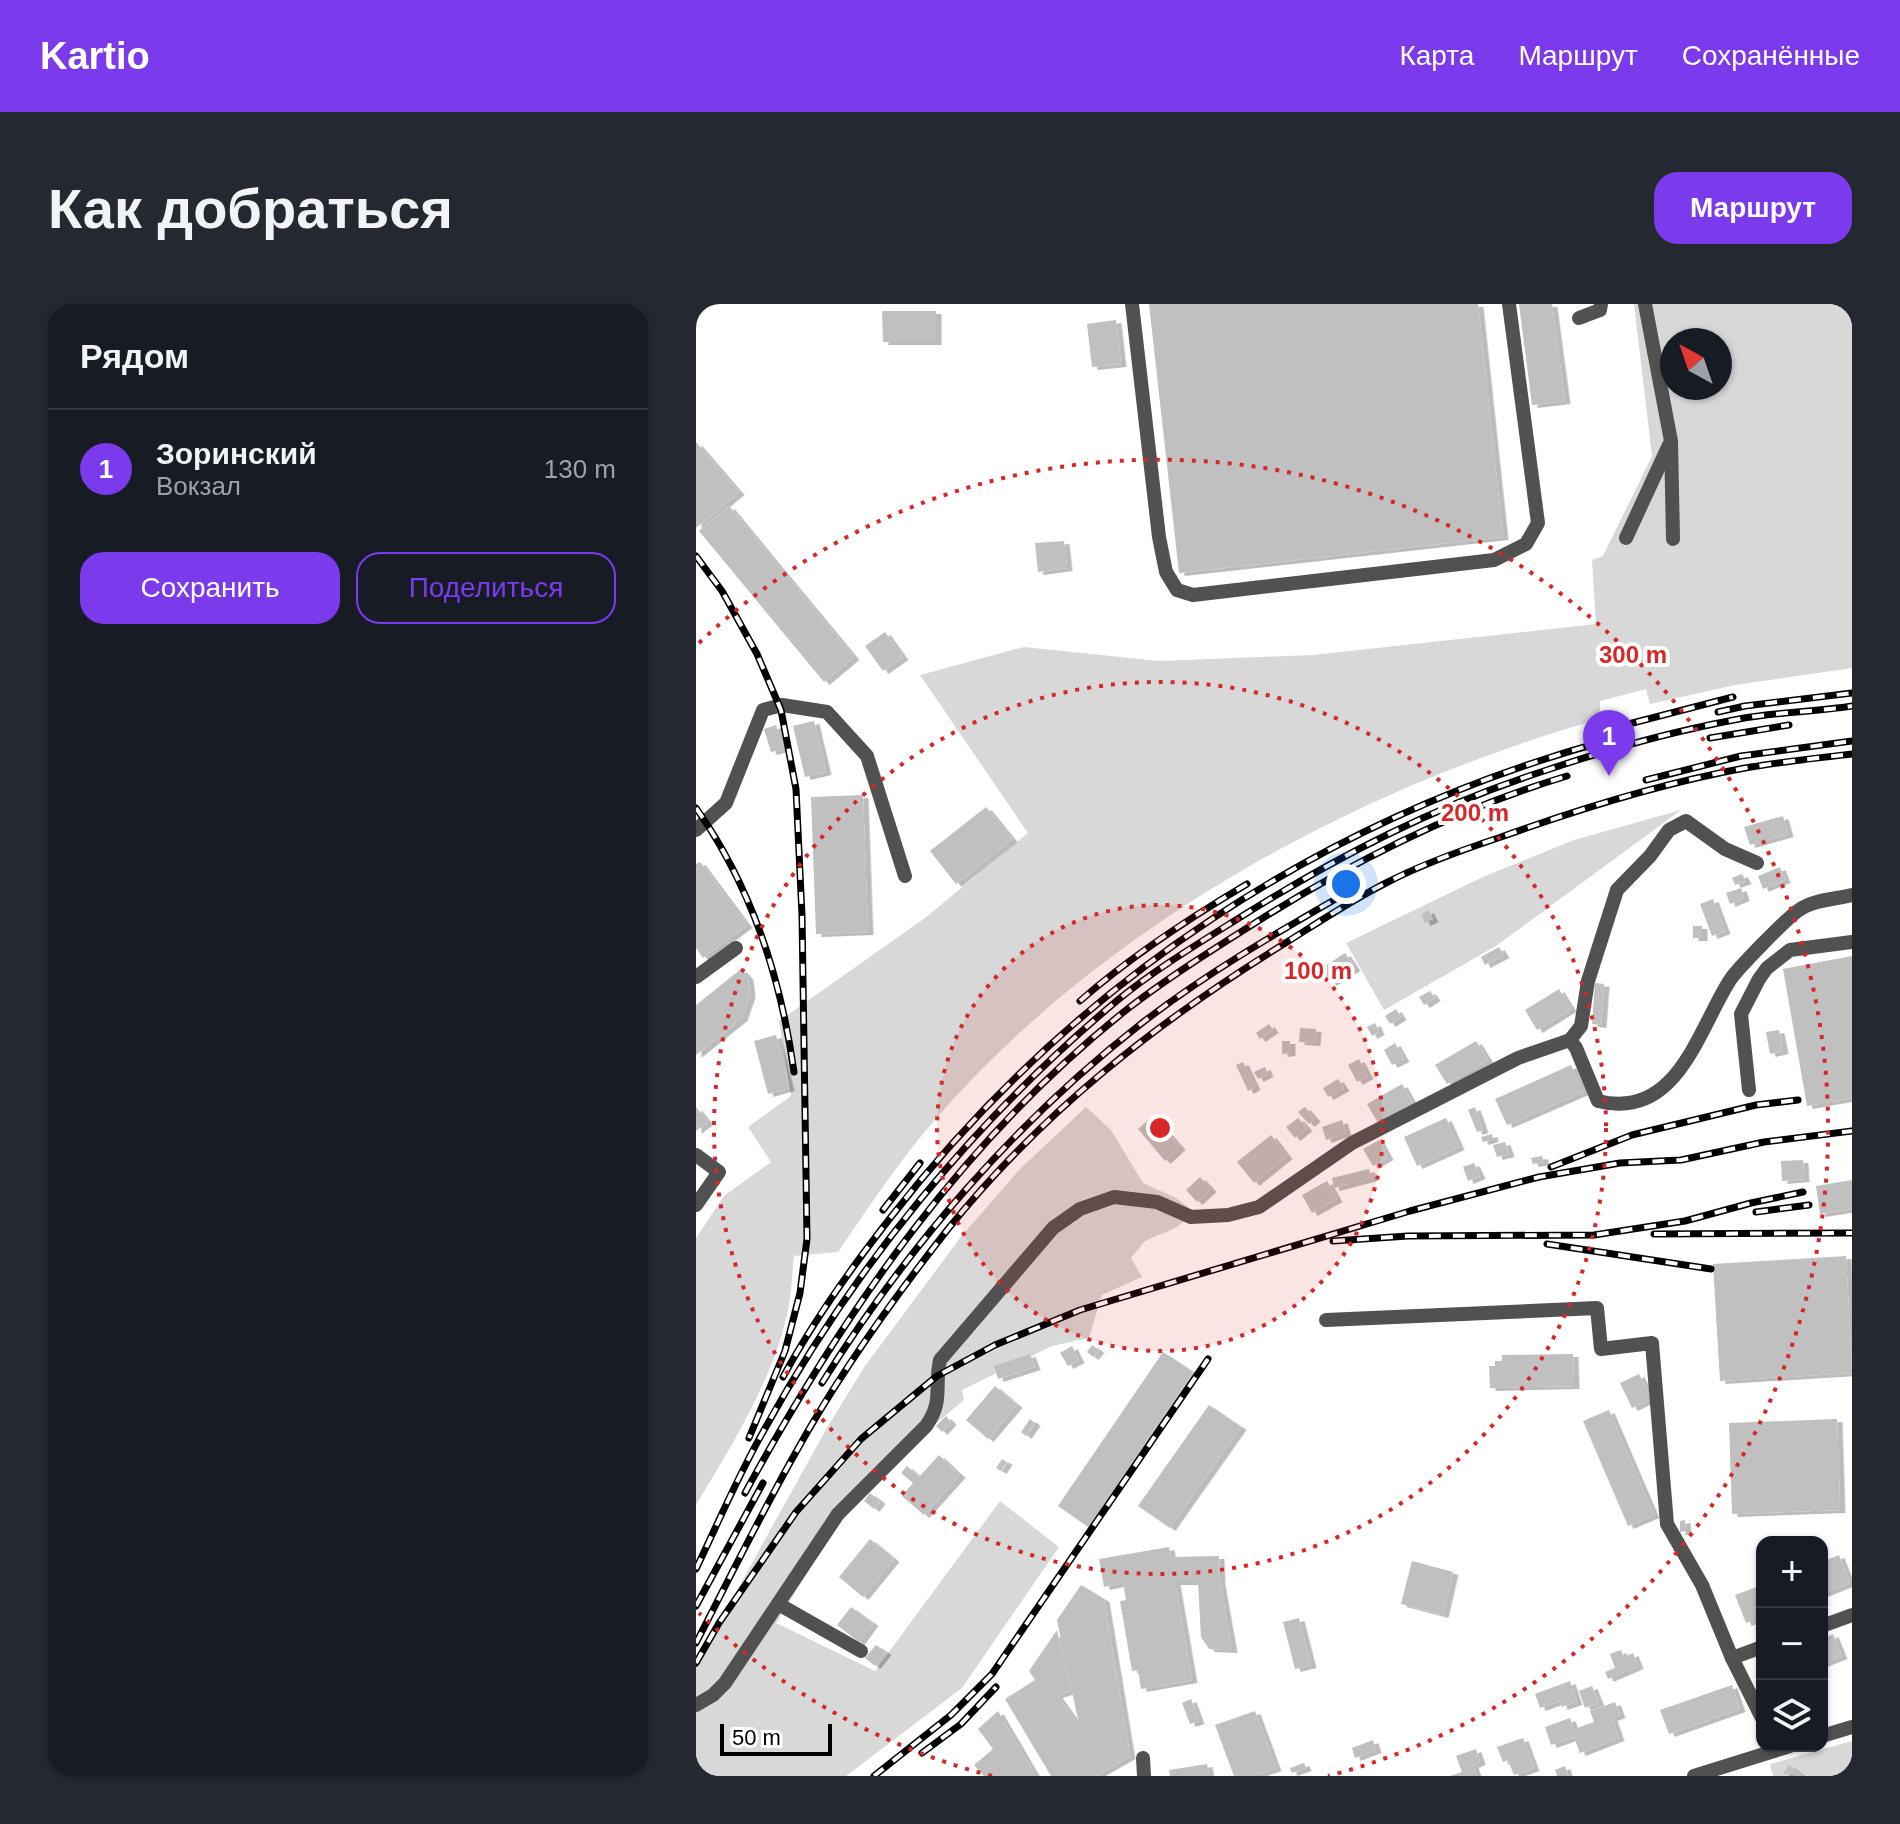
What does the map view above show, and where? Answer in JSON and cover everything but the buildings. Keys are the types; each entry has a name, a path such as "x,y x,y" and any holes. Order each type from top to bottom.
{"street":[{"path":"1132,304 1161,549 1166,572 1177,590 1193,595 1494,560 1526,544 1538,523 1509,304"},
{"path":"1579,318 1600,310 1601,304"},
{"path":"1645,304 1671,441 1673,539"},
{"path":"1626,538 1671,441"},
{"path":"696,830 726,803 763,710 782,705 827,712 867,756 905,876"},
{"path":"696,1705 725,1683 838,1514 926,1426 936,1412 940,1360 1053,1228 1080,1209 1114,1197 1157,1202 1191,1217 1228,1215 1259,1207 1352,1143 1518,1058 1570,1040 1581,1026 1588,981 1617,890 1650,856 1669,830 1686,821 1725,849 1757,863"},
{"path":"1570,1040 1598,1101 1618,1106 1640,1101 1671,1081 1692,1054 1731,978 1800,908 1852,895"},
{"path":"1749,1090 1741,1014 1759,979 1767,968 1790,950 1852,942"},
{"path":"696,977 736,948"},
{"path":"696,1155 719,1172 696,1205"},
{"path":"1326,1320 1597,1308 1601,1349 1652,1343 1667,1524 1702,1585 1756,1706"},
{"path":"780,1605 861,1651"},
{"path":"1828,1624 1852,1615"},
{"path":"1732,1658 1756,1649"},
{"path":"1828,1734 1852,1727"},
{"path":"1694,1776 1762,1752"},
{"path":"1143,1758 1144,1776"}],"shaded area":[{"path":"1634,304 1852,304 1852,668 1735,685 1650,704 1646,689 1600,701 1600,719 1510,747 1420,782 1332,822 1246,868 1164,919 1086,976 1013,1038 932,1123 838,1252 794,1256 789,1305 774,1357 751,1409 696,1505 696,1238 724,1196 771,1162 748,1127 791,1096 779,1021 925,918 1028,833 920,675 1024,647 1159,661 1313,655 1596,624 1592,560 1603,556 1652,456"},
{"path":"1681,810 1496,946 1384,1010 1346,943 1485,876 1574,840"},
{"path":"1086,1107 1111,1130 1143,1183 1176,1198 1196,1213 1175,1228 1145,1241 1131,1258 1142,1277 1102,1295 1089,1338 1052,1346 962,1390 964,1400 934,1425 843,1516 776,1623 875,1671 1000,1501 1059,1547 962,1688 846,1776 696,1776 696,1664 828,1426 865,1366 960,1238 1020,1169"},
{"path":"1852,1741 1852,1776 1773,1776 1770,1764 1813,1752 1828,1752 1828,1748"}],"railway":[{"path":"696,556 722,591 757,654 781,710 796,789 802,915 807,1239 800,1293 785,1351 749,1438"},
{"path":"1718,712 1852,693"},
{"path":"1590,734 1733,697"},
{"path":"696,1569 763,1432 798,1371 877,1255 967,1145 1015,1094 1133,988 1276,895 1350,853 1426,816 1506,784 1666,735 1753,717 1852,706"},
{"path":"1710,738 1789,725"},
{"path":"783,1377 820,1315 862,1256 963,1132 1040,1054 1123,983 1211,920 1304,863 1401,814 1503,773 1609,740"},
{"path":"1646,780 1741,756 1852,741"},
{"path":"696,1643 813,1423 848,1366 907,1282 948,1229 1023,1145 1148,1036 1239,972 1336,911 1428,864 1560,817 1652,789 1745,768 1852,754"},
{"path":"745,1493 824,1358 913,1230 962,1169 1070,1057 1130,1007 1180,971 1338,874 1450,819 1567,776"},
{"path":"696,808 733,869 761,934 781,1002 794,1072"},
{"path":"1080,1001 1160,939 1247,884"},
{"path":"822,1383 890,1283 927,1235 966,1189 1050,1102 1095,1061 1190,988 1341,896"},
{"path":"1551,1167 1632,1135 1756,1105 1798,1100"},
{"path":"696,1663 719,1623 796,1512 861,1439 937,1376 995,1345 1080,1310 1410,1211 1539,1177 1620,1163 1681,1160 1764,1142 1852,1131"},
{"path":"883,1210 920,1163"},
{"path":"1333,1241 1408,1236 1594,1235 1685,1221 1803,1192"},
{"path":"1756,1212 1809,1205"},
{"path":"1654,1234 1852,1233"},
{"path":"1547,1244 1711,1269"},
{"path":"874,1776 951,1715 992,1674 1208,1359"},
{"path":"696,1606 763,1483"},
{"path":"922,1753 961,1724 996,1687"}],"place":[{"name":"Зоринский","path":"1609,776"}]}
